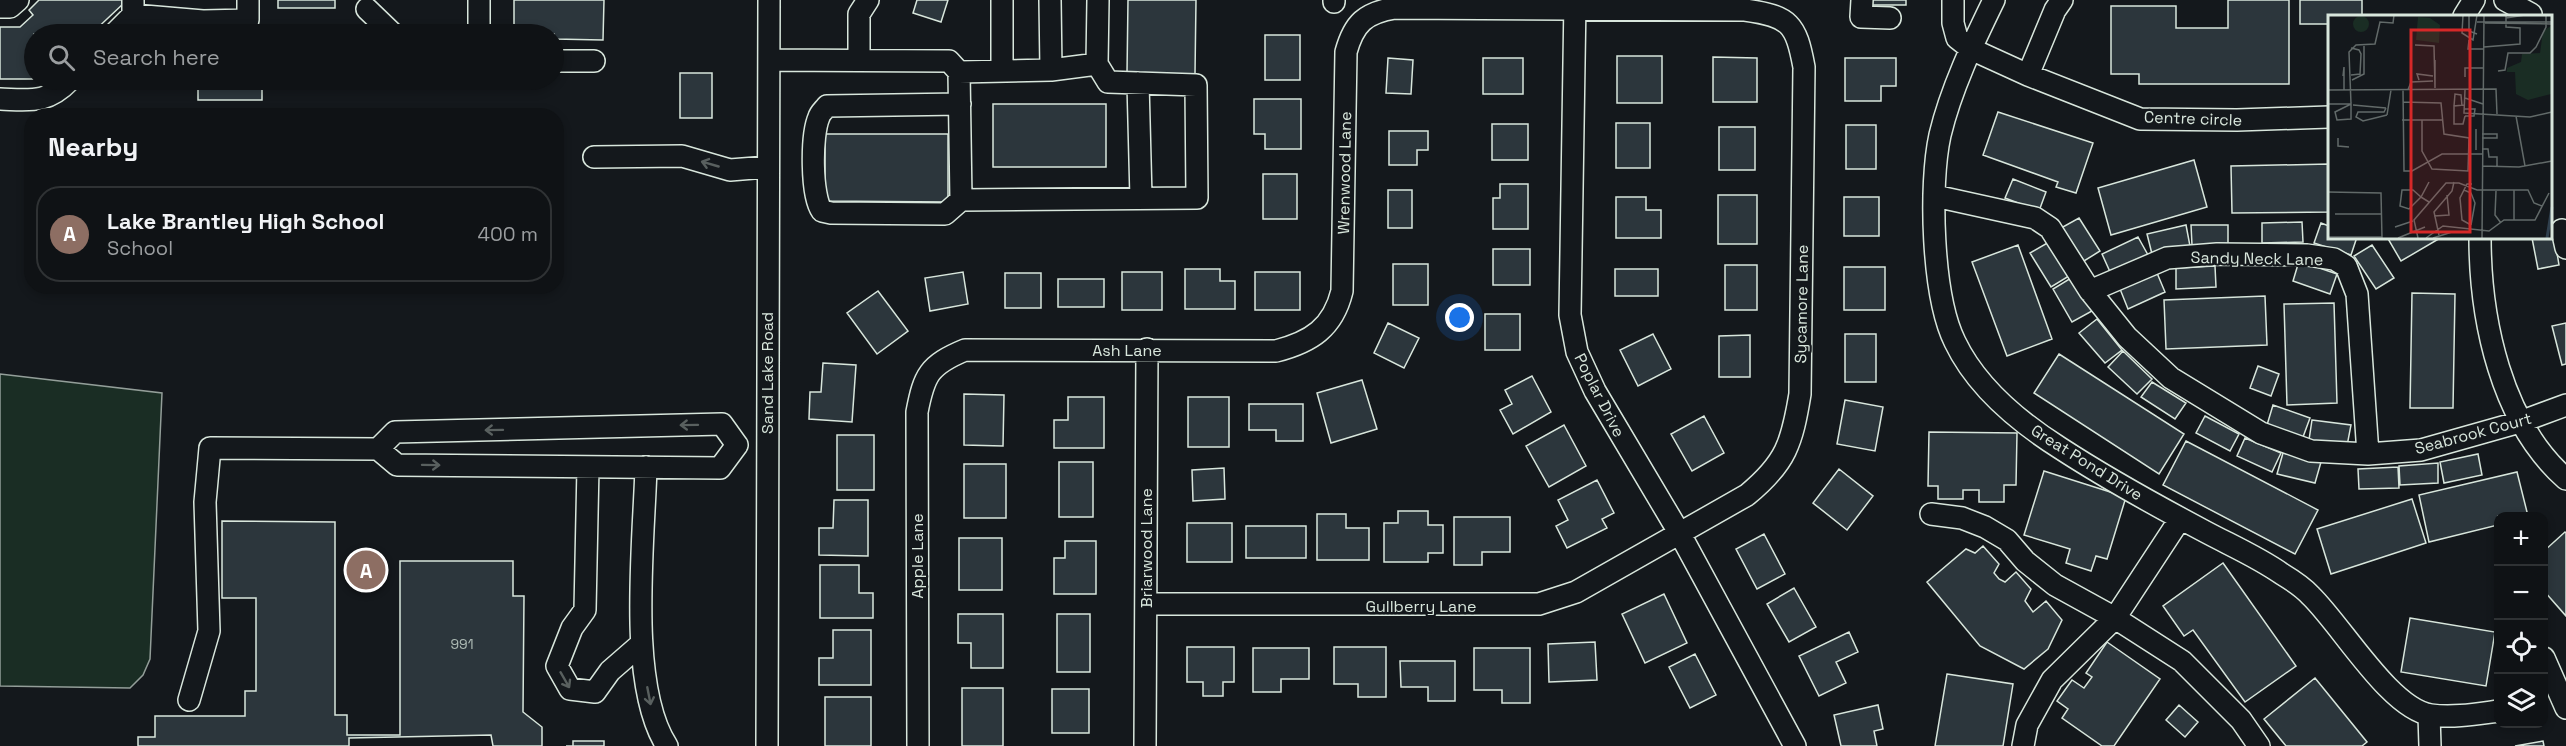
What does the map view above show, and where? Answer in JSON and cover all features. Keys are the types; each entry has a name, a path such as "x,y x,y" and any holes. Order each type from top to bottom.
{"street":[{"path":"0,7 10,7 18,0"},
{"path":"121,24 133,7 203,21 248,20 248,0"},
{"path":"478,24 479,0"},
{"name":"Sand Lake Road","path":"767,746 766,445 769,0"},
{"path":"859,60 860,14 868,0"},
{"path":"1002,0 1002,71"},
{"path":"1050,0 1051,70"},
{"path":"960,104 827,106 819,115 816,125 814,188 816,203 822,211 831,213 945,214 961,200 1197,198 1196,85 1108,82 1097,64 1098,0"},
{"path":"1862,0 1862,16 1890,18"},
{"path":"1953,0 1953,23 1957,38 1971,49"},
{"name":"Great Pond Drive","path":"1994,0 1971,49 1940,136 1935,196 1936,254 1943,306 1954,341 1974,373 2014,416 2059,448 2180,519 2280,572 2310,594 2397,699 2429,715 2462,716 2494,712"},
{"path":"2028,75 2055,10 2062,0"},
{"path":"2465,15 2474,0"},
{"path":"2505,0 2532,10"},
{"name":"Wrenwood Lane","path":"1323,328 1338,307 1342,291 1346,52 1352,32 1364,19 1376,11 1395,8 1575,5"},
{"name":"Sycamore Lane","path":"1575,5 1745,10 1770,14 1787,23 1798,37 1804,67 1800,394 1795,428 1787,451 1771,476 1747,495 1680,534"},
{"name":"Poplar Drive","path":"1575,5 1570,315 1577,352 1595,392 1680,534 1795,746"},
{"path":"367,9 383,24"},
{"name":"Centre circle","path":"1971,49 2028,75 2140,119 2237,120 2328,117"},
{"path":"769,60 949,61 959,72 961,200"},
{"path":"564,61 594,61"},
{"path":"959,72 1051,70 1097,64"},
{"path":"1138,83 1141,198"},
{"path":"0,99 41,100 61,90"},
{"path":"594,157 682,156 730,170 768,167"},
{"name":"Seabrook Court","path":"1935,196 2035,218 2050,228 2090,291 2127,337 2171,378 2261,433 2311,451 2368,454 2421,450 2520,422 2566,405"},
{"path":"2480,238 2480,265 2492,345 2520,422 2550,465 2566,479"},
{"name":"Sandy Neck Lane","path":"2090,291 2167,258 2307,255 2334,259 2346,266 2357,294 2368,454"},
{"name":"Ash Lane","path":"931,369 944,359 965,350 1276,351 1302,345 1323,328"},
{"name":"Briarwood Lane","path":"1145,746 1147,349"},
{"name":"Apple Lane","path":"918,746 917,412 921,389 931,369"},
{"path":"378,449 395,432 722,424 737,445"},
{"path":"737,445 766,445"},
{"path":"189,700 209,631 205,502 210,448 378,449 396,465 720,468 737,445"},
{"path":"588,467 585,610 572,627 557,666 570,689 595,692 610,670 641,644"},
{"path":"646,468 641,644 650,703 667,746"},
{"path":"1931,514 1962,518 1985,526 2007,540 2025,561 2055,585 2115,618 2182,661 2241,720 2259,746"},
{"path":"2023,746 2028,725 2052,681 2115,618 2180,519"},
{"name":"Gullberry Lane","path":"1146,604 1539,604 1576,592 1680,534"},
{"path":"2548,669 2559,699"},
{"path":"2429,715 2430,746"}],"green space":[{"path":"0,374 162,393 150,659 143,675 130,688 0,686"}],"building":[{"path":"39,0 124,0 124,3 102,24 24,24 24,79 0,79 0,27 20,27 33,15 29,10"},
{"path":"278,0 335,0 335,8 278,8"},
{"path":"514,0 604,0 603,40 564,39 564,24 514,24"},
{"path":"917,0 948,0 941,22 913,13"},
{"path":"1128,0 1196,0 1195,74 1127,73"},
{"path":"1870,0 1906,0 1906,5 1870,5"},
{"path":"2228,0 2289,0 2289,84 2139,84 2139,74 2111,74 2111,6 2176,6 2176,28 2228,28"},
{"path":"2300,0 2362,0 2362,15 2328,15 2328,24 2300,24"},
{"path":"1265,35 1300,35 1300,80 1265,80"},
{"path":"1617,56 1662,56 1662,103 1617,103"},
{"path":"1713,57 1757,58 1757,102 1713,102"},
{"path":"1388,58 1413,60 1411,94 1386,93"},
{"path":"1483,58 1523,58 1523,94 1483,94"},
{"path":"1845,58 1896,58 1896,86 1881,86 1881,101 1845,101"},
{"path":"680,73 712,73 712,118 680,118"},
{"path":"198,90 262,90 262,100 198,100"},
{"path":"1254,99 1301,99 1301,149 1265,149 1265,134 1254,134"},
{"path":"993,104 1106,104 1106,167 993,167"},
{"path":"1998,112 2093,143 2076,193 2056,187 2058,182 1983,155"},
{"path":"1616,123 1650,123 1650,168 1616,168"},
{"path":"1492,124 1528,124 1528,160 1492,160"},
{"path":"1846,125 1876,125 1876,169 1846,169"},
{"path":"1719,127 1755,127 1755,170 1719,170"},
{"path":"1389,131 1428,131 1428,150 1417,150 1417,165 1389,165"},
{"path":"825,134 948,134 948,202 825,201"},
{"path":"2194,160 2207,207 2111,235 2098,188"},
{"path":"2328,164 2328,212 2232,213 2231,166"},
{"path":"1263,174 1297,174 1297,219 1263,219"},
{"path":"2013,179 2046,192 2039,211 2005,198"},
{"path":"1500,184 1528,184 1528,229 1493,229 1493,198 1500,198"},
{"path":"1388,190 1412,190 1412,228 1388,228"},
{"path":"1718,195 1757,195 1757,244 1718,244"},
{"path":"1616,197 1646,197 1646,210 1661,210 1661,238 1616,238"},
{"path":"1844,197 1879,197 1879,236 1844,236"},
{"path":"2079,218 2100,251 2084,261 2061,228"},
{"path":"2302,222 2303,242 2262,243 2262,223"},
{"path":"2321,223 2328,226 2328,238 2357,238 2351,255 2314,243"},
{"path":"2186,225 2190,246 2152,254 2147,234"},
{"path":"2191,225 2228,225 2228,245 2192,245"},
{"path":"2551,235 2554,235 2559,265 2538,269 2532,238 2551,238"},
{"path":"2138,237 2148,255 2111,274 2102,254"},
{"path":"2388,238 2440,238 2401,261"},
{"path":"2049,242 2069,276 2051,287 2030,253"},
{"path":"2018,245 2052,339 2007,356 1972,262"},
{"path":"2372,245 2394,278 2376,289 2354,256"},
{"path":"1493,249 1530,249 1530,285 1493,285"},
{"path":"2299,261 2337,274 2330,294 2293,281"},
{"path":"1393,264 1428,264 1428,305 1393,305"},
{"path":"1725,265 1757,265 1757,310 1725,310"},
{"path":"2215,266 2216,287 2176,289 2176,268"},
{"path":"1844,267 1885,267 1885,310 1844,310"},
{"path":"1185,269 1220,269 1220,281 1235,281 1235,309 1185,309"},
{"path":"1615,269 1658,269 1658,296 1615,296"},
{"path":"963,272 968,304 930,311 925,278"},
{"path":"1122,272 1162,272 1162,310 1122,310"},
{"path":"1255,272 1300,272 1300,310 1255,310"},
{"path":"1005,273 1041,273 1041,308 1005,308"},
{"path":"2157,273 2165,292 2128,309 2120,289"},
{"path":"2071,278 2092,311 2072,322 2053,289"},
{"path":"1058,279 1104,279 1104,307 1058,307"},
{"path":"878,291 908,331 877,354 847,313"},
{"path":"2412,293 2455,294 2453,408 2410,408"},
{"path":"2265,296 2267,345 2166,349 2164,300"},
{"path":"2334,303 2337,403 2287,405 2284,304"},
{"path":"1485,314 1520,314 1520,350 1485,350"},
{"path":"2097,319 2122,350 2105,363 2079,333"},
{"path":"1388,323 1419,338 1404,368 1374,353"},
{"path":"2566,323 2566,364 2562,365 2552,326"},
{"path":"1653,334 1671,369 1638,386 1620,350"},
{"path":"1845,334 1876,334 1876,382 1845,382"},
{"path":"1750,335 1750,377 1719,377 1719,336"},
{"path":"2123,351 2152,379 2137,394 2108,367"},
{"path":"2059,354 2184,434 2159,474 2034,393"},
{"path":"823,363 856,365 852,422 809,419 810,392 821,392"},
{"path":"2258,366 2279,374 2271,396 2250,388"},
{"path":"1532,376 1551,412 1513,434 1500,410 1512,404 1505,390"},
{"path":"1362,380 1377,429 1331,443 1317,393"},
{"path":"2152,382 2186,403 2175,419 2141,397"},
{"path":"964,394 1004,395 1003,446 964,445"},
{"path":"1068,397 1104,397 1104,448 1054,448 1054,420 1068,420"},
{"path":"1188,397 1229,397 1229,447 1188,447"},
{"path":"1845,400 1883,407 1875,451 1837,444"},
{"path":"1249,404 1303,404 1303,441 1276,441 1276,430 1249,430"},
{"path":"2273,405 2310,418 2303,437 2267,425"},
{"path":"1704,416 1724,453 1692,471 1671,434"},
{"path":"2205,416 2239,434 2230,451 2196,433"},
{"path":"2312,420 2351,425 2347,446 2309,440"},
{"path":"1564,425 1586,466 1549,487 1526,446"},
{"path":"1929,432 2017,433 2016,485 2004,485 2004,502 1979,502 1979,490 1963,490 1963,499 1938,499 1938,486 1928,486"},
{"path":"837,435 874,435 874,490 837,490"},
{"path":"2245,438 2281,453 2272,472 2237,456"},
{"path":"2186,441 2318,510 2295,554 2163,485"},
{"path":"2283,453 2321,462 2315,483 2277,474"},
{"path":"2478,454 2482,475 2444,483 2440,462"},
{"path":"1059,462 1093,462 1093,517 1059,517"},
{"path":"2438,463 2438,483 2400,485 2399,466"},
{"path":"964,464 1006,464 1006,518 964,518"},
{"path":"2398,467 2399,488 2359,489 2358,469"},
{"path":"1224,468 1225,499 1193,501 1192,470"},
{"path":"1839,469 1873,496 1847,530 1813,503"},
{"path":"2044,471 2126,497 2107,559 2096,556 2091,571 2066,563 2070,549 2024,535"},
{"path":"2517,472 2527,512 2494,512 2494,526 2429,542 2419,495"},
{"path":"1597,480 1614,513 1602,519 1607,528 1567,548 1556,526 1568,520 1558,500"},
{"path":"2412,499 2426,543 2331,574 2317,529"},
{"path":"834,500 868,500 868,556 819,555 819,528 833,528"},
{"path":"1398,511 1428,511 1428,525 1443,525 1443,553 1428,553 1428,562 1384,562 1384,523 1398,523"},
{"path":"1317,514 1346,514 1346,528 1369,528 1369,560 1317,560"},
{"path":"1454,517 1510,517 1510,552 1482,552 1482,565 1454,565"},
{"path":"222,521 335,522 335,715 347,715 347,735 400,735 400,561 513,561 513,596 524,596 523,712 542,727 542,746 493,746 491,735 349,738 349,746 138,746 138,737 155,737 155,716 245,716 245,691 256,691 256,598 222,598"},
{"path":"1187,523 1232,523 1232,562 1187,562"},
{"path":"1246,526 1306,526 1306,558 1246,558"},
{"path":"2566,533 2566,616 2548,596 2548,547"},
{"path":"1764,534 1785,574 1757,589 1736,549"},
{"path":"959,538 1002,538 1002,590 959,590"},
{"path":"1065,541 1096,541 1096,594 1054,594 1054,558 1065,558"},
{"path":"1983,546 1999,564 1994,573 1999,579 2005,582 2016,572 2031,589 2025,601 2033,612 2046,601 2062,620 2048,649 2024,669 1980,646 1927,582 1966,549 1975,553"},
{"path":"2223,563 2296,666 2245,702 2193,630 2184,636 2163,606"},
{"path":"820,565 859,565 859,593 873,593 873,618 820,618"},
{"path":"1794,588 1816,627 1789,642 1767,604"},
{"path":"1664,594 1687,643 1645,663 1622,614"},
{"path":"958,614 1003,614 1003,668 971,668 971,643 958,643"},
{"path":"1057,614 1090,614 1090,672 1057,672"},
{"path":"2410,618 2494,632 2486,686 2401,672"},
{"path":"833,630 871,630 871,685 819,685 819,658 833,658"},
{"path":"1849,632 1858,652 1836,662 1846,683 1819,696 1799,656"},
{"path":"1595,642 1597,680 1549,682 1548,644"},
{"path":"2107,642 2160,679 2114,746 2102,746 2062,718 2068,709 2057,701 2072,680 2084,688 2092,677 2086,673"},
{"path":"1187,647 1234,647 1234,682 1223,682 1223,696 1203,696 1203,682 1187,682"},
{"path":"1334,647 1386,647 1386,697 1358,697 1358,684 1334,684"},
{"path":"1253,648 1309,648 1309,679 1281,679 1281,692 1253,692"},
{"path":"1474,648 1530,648 1530,703 1502,703 1502,690 1474,690"},
{"path":"1695,654 1716,695 1690,708 1669,667"},
{"path":"1400,661 1455,661 1455,701 1428,701 1428,687 1401,687"},
{"path":"1947,674 2013,684 2003,746 1935,746"},
{"path":"2315,678 2367,742 2362,746 2286,746 2264,719"},
{"path":"962,688 1003,688 1003,746 962,746"},
{"path":"1052,689 1089,689 1089,733 1052,733"},
{"path":"825,697 871,697 871,746 825,746"},
{"path":"1878,705 1883,729 1874,731 1877,746 1841,746 1834,715"},
{"path":"2179,705 2198,722 2185,737 2166,720"},
{"path":"573,741 604,741 604,746 573,746"},
{"path":"2543,741 2544,746 2515,746"}],"place":[{"name":"Lake Brantley High School","path":"366,570"}]}
